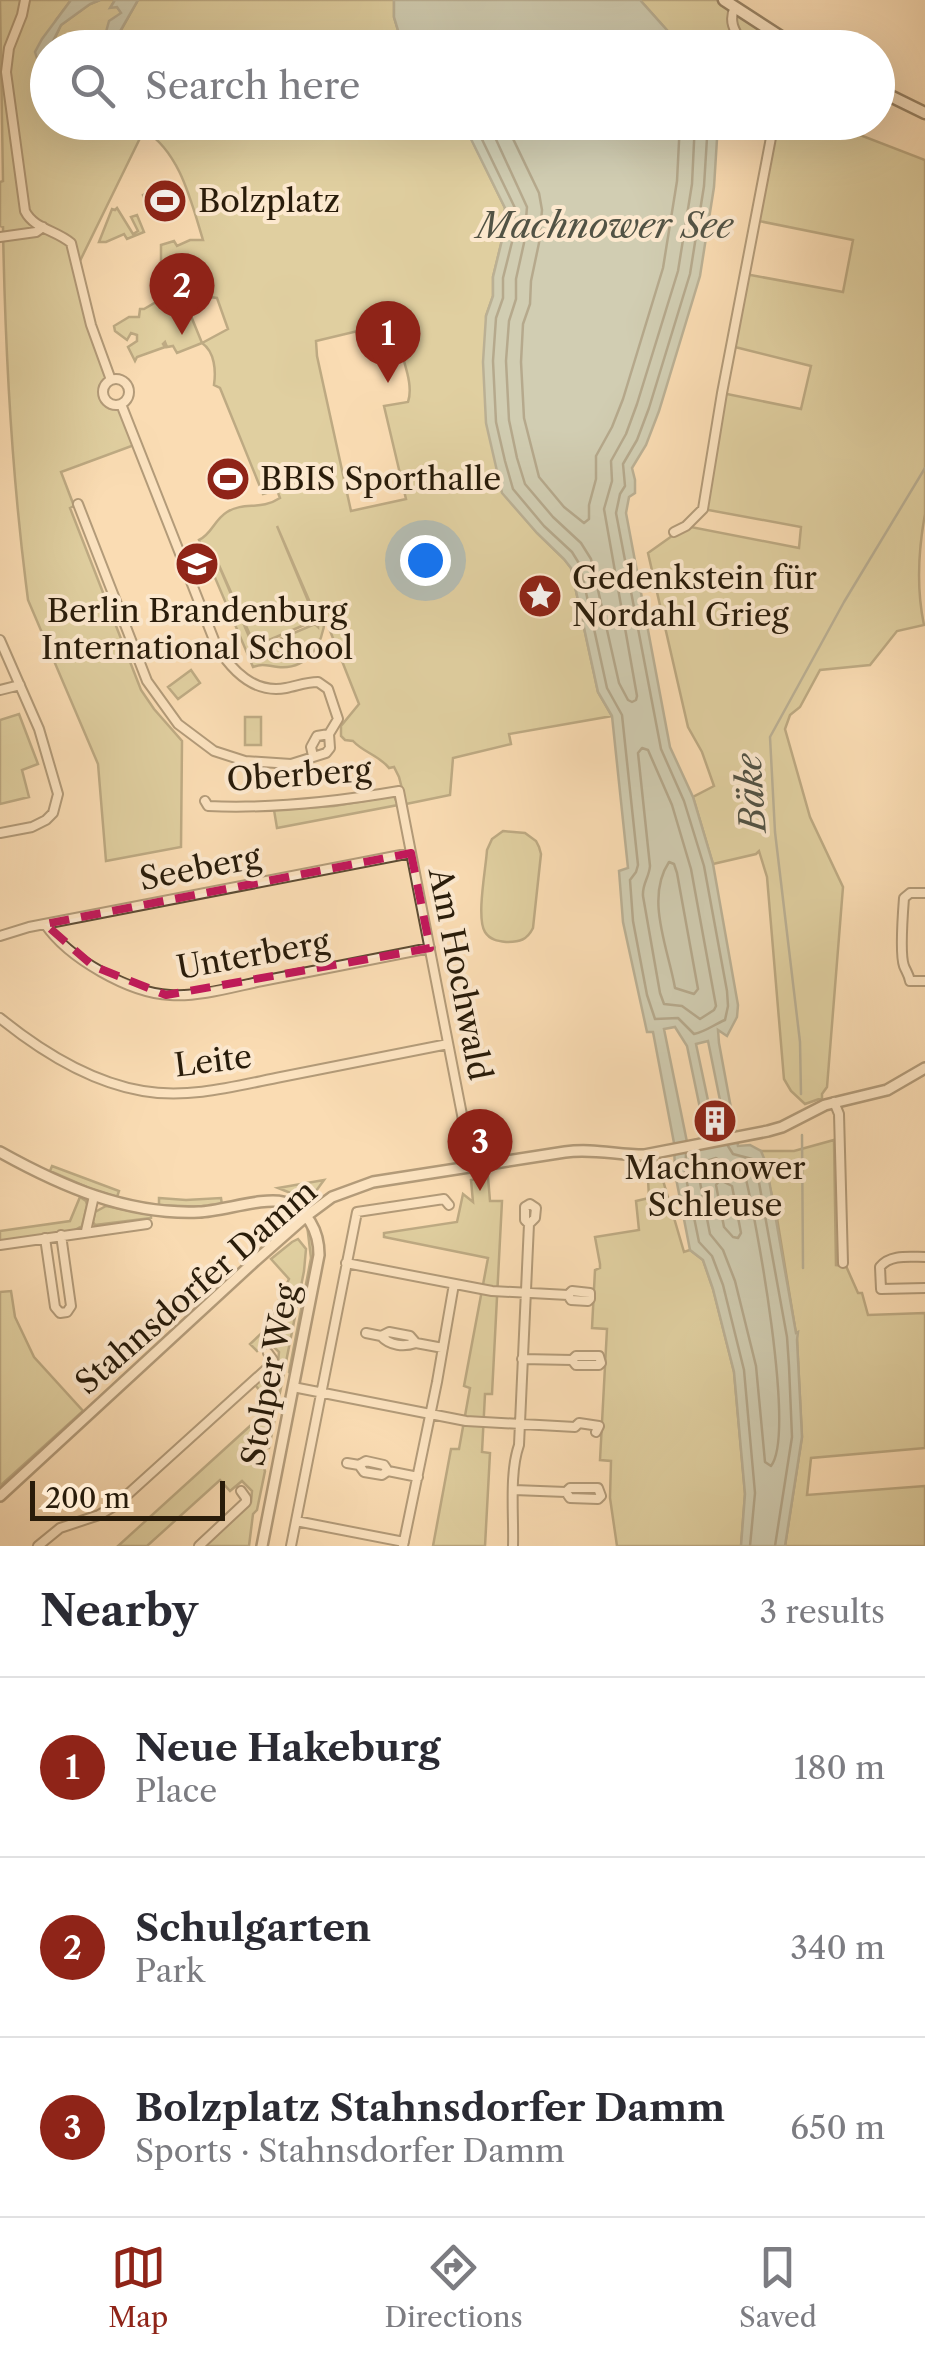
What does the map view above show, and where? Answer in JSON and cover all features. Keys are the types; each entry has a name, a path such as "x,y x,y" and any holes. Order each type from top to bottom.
{"main road":[{"path":"724,0 770,30"},
{"path":"895,98 925,113"}],"street":[{"path":"24,0 8,48 6,72 26,211 30,220 65,238 74,249 90,325 110,380"},
{"path":"734,30 735,7"},
{"path":"674,532 686,526 703,508 771,140"},
{"path":"0,237 36,232 43,227"},
{"path":"110,380 127,385 129,394 121,404"},
{"path":"110,380 104,398 110,404 121,404"},
{"path":"78,504 147,680 178,724 214,751 245,761 291,764 326,753 330,748 329,734 338,720 324,686 318,682 272,689 254,685 223,656 209,630 121,404"},
{"path":"0,640 48,754 58,788 53,813 39,824 0,833"},
{"path":"0,690 20,685"},
{"name":"Oberberg","path":"205,802 208,806 262,808 336,802 399,791"},
{"name":"Am Hochwald","path":"399,791 472,1166"},
{"name":"Seeberg","path":"0,936 411,852"},
{"path":"925,892 906,894 903,903 904,965 910,981 925,981"},
{"name":"Unterberg","path":"45,924 58,940 93,966 142,990 166,995 207,992 430,948"},
{"name":"Leite","path":"0,1018 81,1071 126,1088 167,1093 227,1088 448,1044"},
{"name":"Stahnsdorfer Damm","path":"0,1496 305,1216 332,1197 358,1186 472,1166 586,1149 635,1155 751,1134 782,1127 834,1102 886,1090 925,1068"},
{"path":"834,1102 839,1114 843,1263"},
{"path":"0,1152 94,1196 143,1208 215,1211 282,1202 295,1206 305,1216"},
{"path":"86,1231 94,1196"},
{"path":"291,1546 356,1212 444,1199 450,1205"},
{"name":"Stolper Weg","path":"262,1546 318,1255 316,1230 305,1216"},
{"path":"0,1245 146,1224"},
{"path":"513,1546 530,1224"},
{"path":"45,1238 55,1307 60,1313 67,1312 70,1306 61,1235"},
{"path":"925,1257 892,1258 880,1266 881,1289 925,1288"},
{"path":"346,1263 492,1292 568,1296"},
{"path":"296,1521 404,1544 454,1284"},
{"path":"366,1334 381,1336 389,1332 410,1336 416,1344 443,1348"},
{"path":"38,1546 60,1528 106,1512 116,1504 272,1364 274,1360 268,1353"},
{"path":"522,1358 574,1358"},
{"path":"293,1388 466,1421 577,1425"},
{"path":"347,1463 359,1465 366,1461 384,1465 388,1471 418,1477"},
{"path":"514,1490 568,1490"},
{"path":"199,1546 246,1502 241,1491"}],"highlighted area":[{"path":"411,853 430,948 166,995 93,966 45,924"}],"shaded area":[{"path":"0,0 71,0 53,30 30,30 30,140 139,140 77,267 111,380 103,390 104,398 110,404 121,404 137,444 61,472 74,506 70,508 141,690 182,741 181,847 106,861 98,764 28,600 16,495 0,226"},
{"path":"115,0 111,7 122,13 108,30 59,30 61,25 90,4"},
{"path":"138,0 394,0 398,30 121,30"},
{"path":"640,0 724,0 771,30 667,30"},
{"path":"157,140 472,140 505,208 493,296 486,316 494,452 503,493 571,568 598,692 612,716 509,734 511,744 453,758 450,795 406,804 394,767 389,768 341,736 341,726 359,704 325,618 321,637 306,659 289,667 253,667 199,540 227,512 273,502 280,498 277,490 263,494 220,388 214,385 210,351 202,343 177,353 165,342 165,347 135,361 128,347 137,341 137,335 131,333 127,340 114,326 129,317 139,317 140,309 163,298 185,294 183,282 189,281 186,263 161,268 161,245 203,240 189,194 167,151","holes":["186,294 217,298 228,329 202,343","362,330 371,359 402,354 409,384 408,402 384,406 406,499 351,511 316,341","277,526 318,621 318,627 315,624 263,646 265,651 278,645 266,653 283,659 259,651 253,646 214,554 255,646 316,620"]},
{"path":"770,140 873,140 925,160 925,514 919,570 924,625 897,631 870,665 820,670 785,729 810,817 843,887 827,1087 822,1098 805,1104 784,1079 767,877 759,851 713,864 693,797 714,786 688,727 648,553 686,526 799,548 801,527 703,509 722,393 801,409 811,366 731,346 745,274 843,292 853,240 754,220"},
{"name":"Bolzplatz","path":"167,186 179,208 164,215 153,196 145,200 143,195"},
{"path":"117,208 133,234 138,231 131,217 137,215 144,232 127,239 124,234 99,242 112,209"},
{"path":"191,670 200,683 178,699 168,687"},
{"path":"19,714 38,764 22,770 29,797 0,804 0,720"},
{"path":"245,717 261,717 261,745 245,745"},
{"path":"394,796 398,805 277,828 274,810"},
{"path":"503,831 525,833 536,841 541,854 533,928 526,938 515,942 489,937 481,916 487,850 492,839"},
{"path":"834,1140 836,1265 846,1266 858,1293 862,1293 868,1315 925,1313 925,1448 811,1458 807,1495 925,1486 925,1546 785,1546 802,1437 797,1340 776,1212 761,1151 794,1151"},
{"path":"647,1160 657,1160 684,1252 690,1250 703,1260 734,1372 745,1494 741,1546 617,1546 610,1498 611,1461 600,1460 607,1329 592,1328 595,1270 600,1268 595,1237 639,1230 636,1201 649,1198"},
{"path":"52,1166 119,1191 117,1197 50,1171"},
{"path":"488,1177 490,1201 502,1201 492,1394 485,1394 482,1452 490,1453 485,1546 433,1546 451,1449 459,1449 470,1388 464,1386 488,1258 384,1237 384,1233 457,1222 463,1194 473,1202 471,1180"},
{"path":"324,1180 311,1198 278,1188"},
{"path":"80,1197 87,1205 82,1226 73,1231 0,1242 0,1231 70,1221"},
{"path":"159,1198 221,1198 222,1205 159,1205"},
{"path":"106,1206 151,1218 95,1225 95,1212"},
{"path":"308,1233 315,1253 291,1374 311,1258"},
{"path":"298,1239 306,1249 304,1271 249,1546 204,1546 251,1502 252,1491 242,1481 230,1491 220,1480 147,1546 118,1546 273,1405 255,1385 278,1363 279,1352 268,1341 257,1351 250,1344 264,1331 289,1279 271,1259"},
{"path":"11,1291 15,1317 34,1357 83,1411 0,1486 0,1292"}],"water":[{"path":"71,0 100,0 58,30 49,30"},
{"path":"115,0 138,0 121,30 107,30 109,21 121,13 117,7 110,8"},
{"path":"394,0 640,0 667,30 398,30"},
{"name":"Machnower See","path":"471,140 717,140 700,276 659,411 632,468 635,493 629,497 626,513 670,747 693,797 713,864 738,1005 737,1017 727,1036 718,1030 738,1146 750,1145 761,1151 766,1163 798,1332 802,1437 785,1546 741,1546 745,1494 734,1372 703,1260 690,1250 653,1032 647,1032 623,922 619,871 628,868 612,716 598,692 571,568 502,493 486,423 486,316 493,296 505,208","holes":["675,1027 687,1046 706,1137 687,1142 664,1029","708,1041 726,1130 718,1134 713,1124 696,1044"]}],"waterway":[{"name":"Bäke","path":"801,1094 800,1042 775,832 770,737 844,602 925,468"},
{"name":"Bäke","path":"802,1135 803,1268"}],"place":[{"name":"Bolzplatz","path":"165,201"},
{"name":"Schulgarten","path":"182,335"},
{"name":"Neue Hakeburg","path":"388,383"},
{"name":"BBIS Sporthalle","path":"228,479"},
{"name":"Berlin Brandenburg International School","path":"197,564"},
{"name":"Gedenkstein für Nordahl Grieg","path":"540,596"},
{"name":"Machnower Schleuse","path":"715,1121"},
{"name":"Bolzplatz Stahnsdorfer Damm","path":"480,1191"}]}
